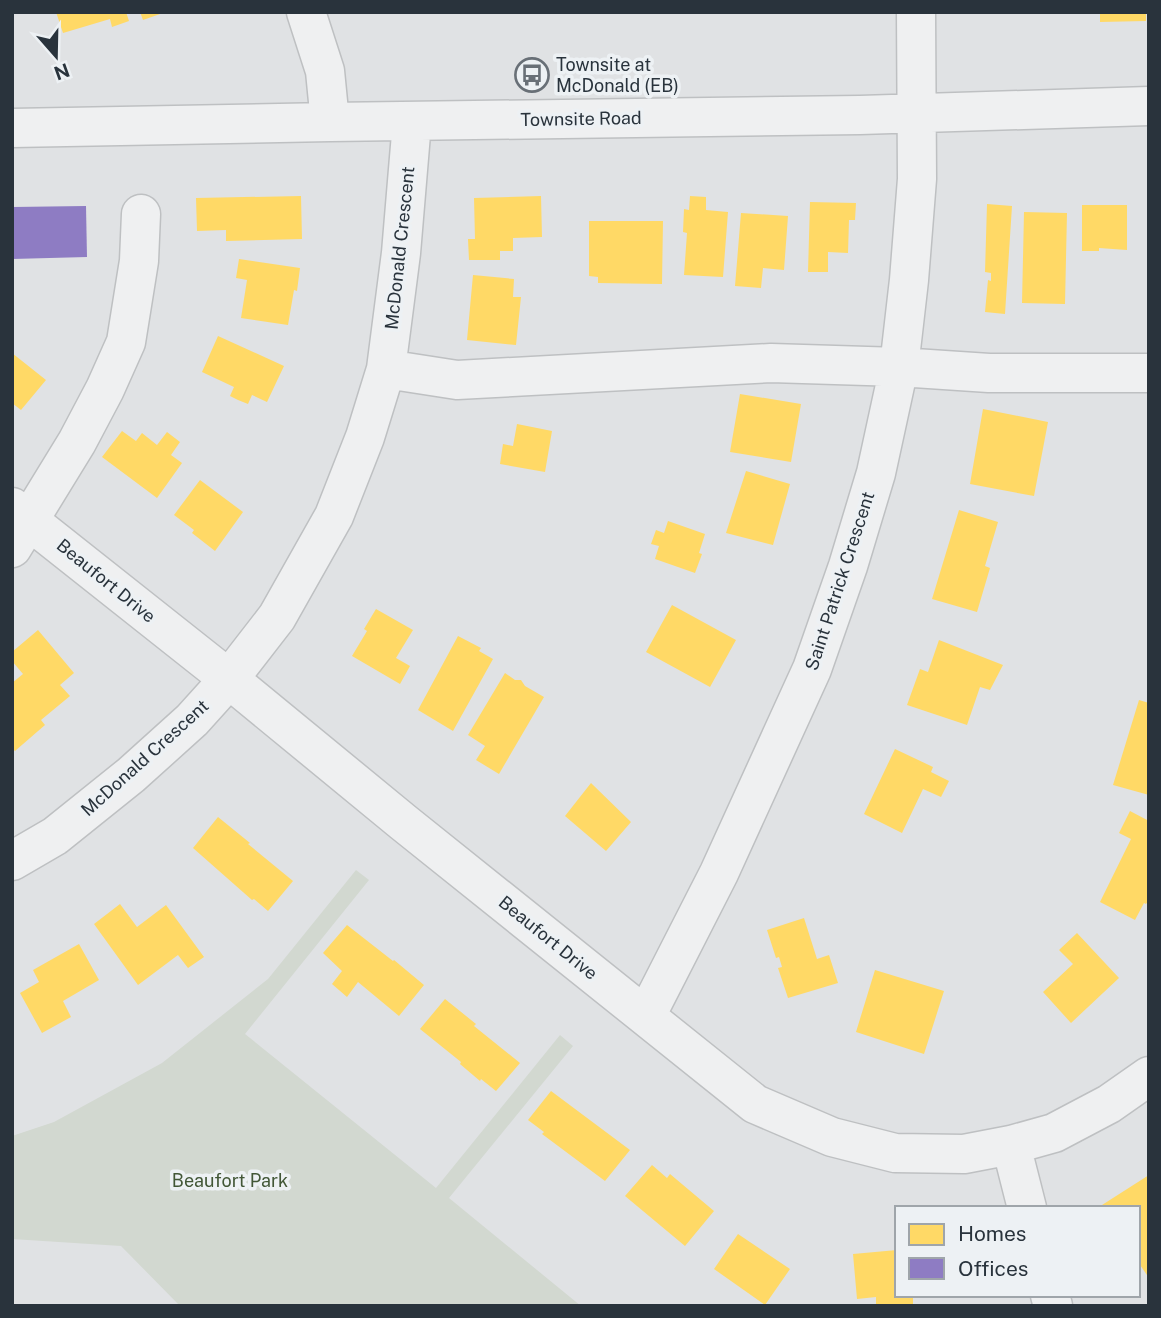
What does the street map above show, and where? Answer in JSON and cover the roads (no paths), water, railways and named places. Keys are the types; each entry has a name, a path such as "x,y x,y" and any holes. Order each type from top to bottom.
{"street":[{"path":"306,12 325,71 330,122"},
{"name":"Saint Patrick Crescent","path":"646,1016 719,873 812,669 848,566 876,473 899,367 909,280 917,179 916,12"},
{"name":"Townsite Road","path":"12,128 916,114 1149,106"},
{"name":"McDonald Crescent","path":"12,861 55,836 131,775 192,720 229,679 277,617 334,516 365,437 386,369 401,253 412,122"},
{"path":"18,525 77,442 126,342 139,261 141,214"},
{"path":"386,369 457,380 771,363 989,373 1149,373"},
{"name":"Beaufort Drive","path":"18,525 229,679 755,1104 832,1137 895,1153 964,1154 1054,1133 1109,1104 1149,1076"},
{"path":"1011,1145 1026,1206"}],"place":[{"name":"Townsite at McDonald (EB)","path":"532,75"}],"park label":[{"name":"Beaufort Park","path":"230,1181"}]}
